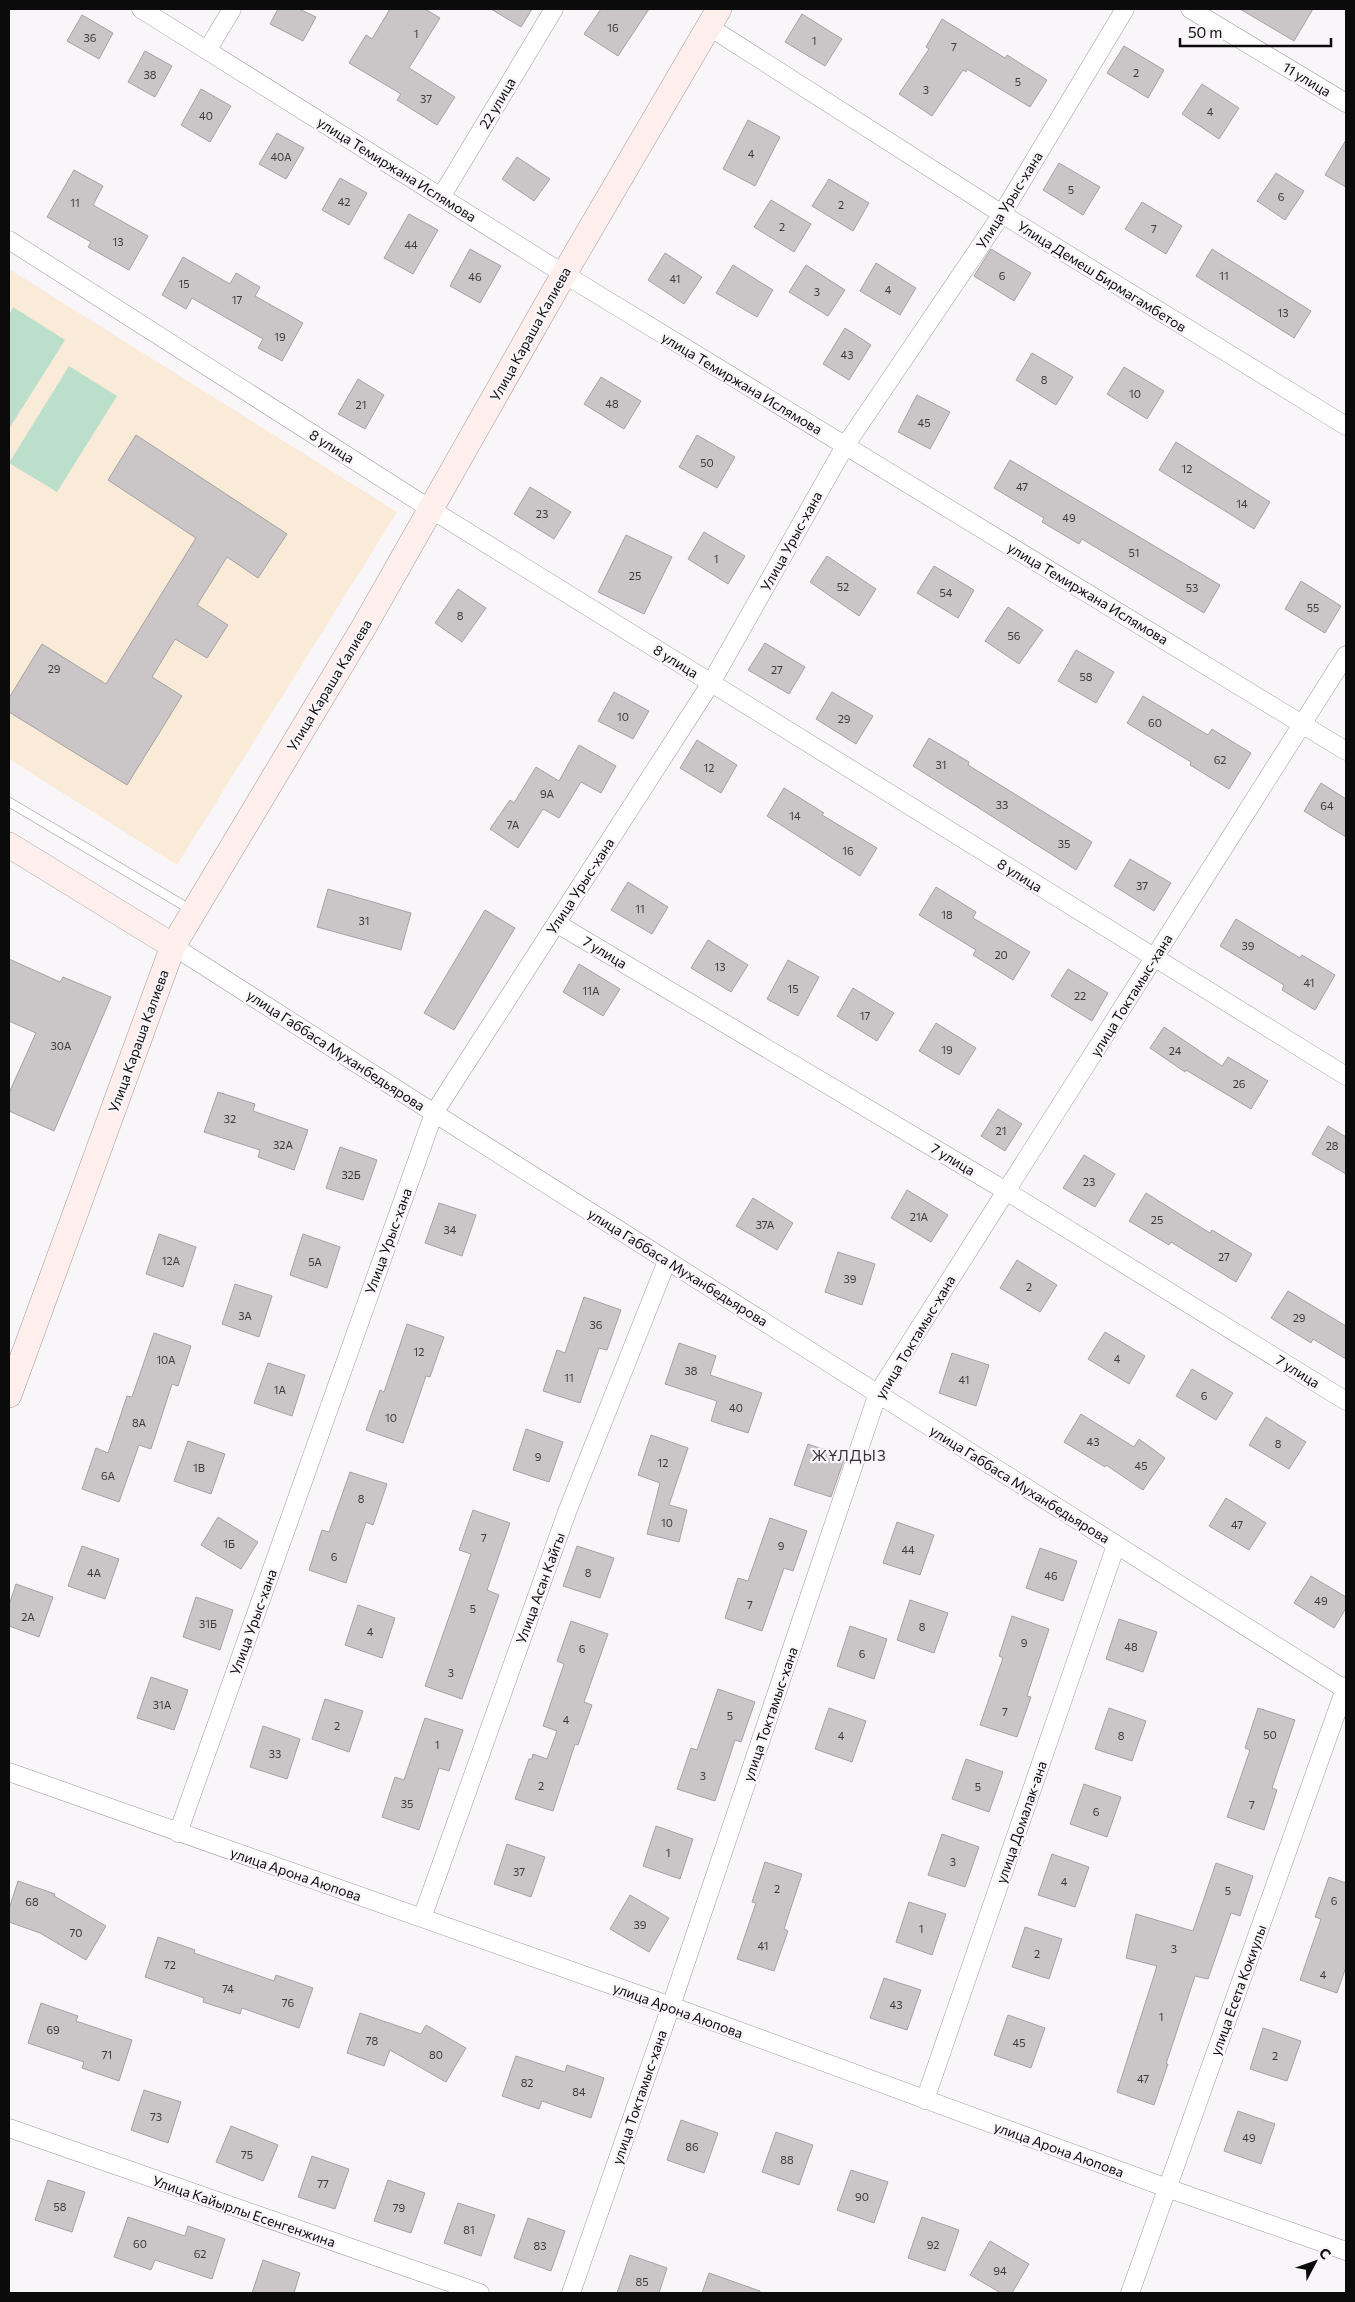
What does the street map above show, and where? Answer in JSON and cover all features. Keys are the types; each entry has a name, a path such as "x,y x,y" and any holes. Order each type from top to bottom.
{"street":[{"name":"улица Темиржана Ислямова","path":"141,9 208,49 564,274 1346,751"},
{"path":"208,49 232,9"},
{"name":"22 улица","path":"440,197 554,9"},
{"name":"Улица Урыс-хана","path":"178,1833 434,1113 711,683 844,446 1002,214 1125,9"},
{"name":"11 улица","path":"1190,9 1346,104"},
{"name":"Улица Демеш Бирмагамбетов","path":"713,18 1002,214 1346,426"},
{"name":"Улица Караша Калиева","path":"9,1395 173,946 432,510 564,274 713,18"},
{"name":"8 улица","path":"9,240 432,510 1346,1076"},
{"name":"улица Токтамыс-хана","path":"571,2293 671,2006 878,1394 1346,655"},
{"name":"улица Габбаса Муханбедьярова","path":"9,845 173,946 667,1261 1346,1689"},
{"name":"7 улица","path":"556,923 1006,1191 1346,1401"},
{"name":"Улица Асан Кайгы","path":"422,1918 567,1512 667,1261"},
{"name":"улица Домалак-ана","path":"925,2100 1116,1545"},
{"name":"улица Есета Кокиулы","path":"1130,2293 1346,1689"},
{"name":"улица Арона Аюпова","path":"9,1772 671,2006 1167,2188 1346,2251"},
{"name":"Улица Кайырлы Есенгенжина","path":"9,2128 480,2293"}],"lane":[{"path":"9,802 194,911"}],"shaded area":[{"path":"9,269 397,512 177,865 9,759"}],"green space":[{"path":"13,307 65,340 9,429 9,315"},
{"path":"69,366 117,396 57,492 9,463"}],"building":[{"path":"278,9 299,9 316,17 303,41 270,24"},
{"path":"390,9 425,9 440,18 409,68 455,97 437,125 397,100 401,94 349,63 366,35 372,39"},
{"path":"491,9 532,9 521,27"},
{"path":"601,9 649,9 618,56 584,34"},
{"path":"1240,9 1313,9 1294,41"},
{"path":"802,14 842,39 825,66 785,42"},
{"path":"82,15 113,33 99,59 67,41"},
{"path":"942,19 1005,58 1007,55 1047,80 1030,107 967,69 966,72 963,70 932,116 899,94 929,49 926,47"},
{"path":"1124,46 1164,70 1148,98 1107,73"},
{"path":"145,51 172,66 155,97 128,82"},
{"path":"1202,84 1239,108 1219,139 1182,114"},
{"path":"201,89 231,106 210,142 181,125"},
{"path":"748,120 780,137 755,186 723,169"},
{"path":"277,133 304,148 286,179 259,164"},
{"path":"1346,140 1346,187 1325,175"},
{"path":"517,157 550,179 534,201 502,179"},
{"path":"1059,163 1100,187 1083,215 1043,190"},
{"path":"74,170 103,186 93,205 148,236 129,270 88,247 91,242 47,217"},
{"path":"1276,173 1304,191 1285,220 1257,201"},
{"path":"340,178 367,193 349,225 322,210"},
{"path":"829,179 869,203 853,231 812,206"},
{"path":"771,200 811,224 794,252 754,227"},
{"path":"1142,202 1182,226 1166,254 1125,229"},
{"path":"409,214 438,230 413,274 384,258"},
{"path":"470,249 501,266 480,303 450,286"},
{"path":"991,249 1031,273 1014,301 974,276"},
{"path":"1212,249 1311,311 1294,338 1196,276"},
{"path":"665,253 702,277 684,304 648,280"},
{"path":"183,257 230,284 236,273 260,287 255,296 303,323 282,361 258,348 263,339 192,298 186,309 162,295"},
{"path":"876,263 916,288 900,315 860,291"},
{"path":"733,265 773,290 757,317 716,293"},
{"path":"806,265 845,290 828,316 789,292"},
{"path":"845,328 871,345 849,380 823,364"},
{"path":"1032,353 1073,377 1056,405 1016,380"},
{"path":"1124,367 1164,391 1147,419 1107,394"},
{"path":"601,377 641,401 624,429 584,404"},
{"path":"358,379 384,395 365,429 338,414"},
{"path":"917,395 950,412 930,449 898,432"},
{"path":"136,435 287,534 258,578 227,557 197,605 228,625 207,658 175,639 152,677 182,696 127,785 9,712 9,698 42,644 106,684 196,538 108,480"},
{"path":"697,435 735,457 717,488 679,467"},
{"path":"1176,442 1270,502 1254,529 1159,470"},
{"path":"1010,460 1220,585 1204,613 1082,539 1079,544 1042,522 1044,518 994,488"},
{"path":"530,487 571,512 554,539 514,514"},
{"path":"704,532 745,556 728,584 688,559"},
{"path":"626,535 672,557 644,614 598,592"},
{"path":"827,556 876,589 859,616 810,582"},
{"path":"934,566 974,590 958,618 917,593"},
{"path":"1301,581 1341,606 1325,633 1285,609"},
{"path":"458,589 486,608 462,642 435,623"},
{"path":"1008,607 1043,630 1019,664 985,641"},
{"path":"765,643 805,667 789,694 748,670"},
{"path":"1076,650 1114,672 1096,703 1058,681"},
{"path":"614,692 649,711 633,739 598,721"},
{"path":"832,692 873,716 856,744 816,719"},
{"path":"1143,696 1208,735 1212,729 1251,753 1229,789 1190,765 1191,762 1127,723"},
{"path":"929,738 969,762 968,765 1092,842 1076,870 913,766"},
{"path":"697,740 737,765 721,793 680,768"},
{"path":"579,745 616,766 601,793 581,782 559,818 543,809 518,848 490,829 510,800 514,803 536,767 559,781"},
{"path":"1321,783 1346,799 1346,837 1304,811"},
{"path":"784,788 824,813 822,815 877,848 860,876 767,816"},
{"path":"1130,859 1171,883 1154,911 1114,886"},
{"path":"628,882 668,907 652,934 611,910"},
{"path":"936,887 976,912 973,918 1030,952 1013,980 973,955 976,950 919,915"},
{"path":"328,889 411,913 401,950 317,927"},
{"path":"485,910 515,928 454,1030 424,1013"},
{"path":"1236,919 1300,958 1302,955 1335,975 1315,1010 1282,990 1284,985 1220,946"},
{"path":"708,940 748,965 731,992 691,968"},
{"path":"9,959 60,982 63,977 111,997 54,1131 9,1111 9,1093 36,1033 9,1021"},
{"path":"788,960 819,977 798,1016 767,999"},
{"path":"579,964 620,989 603,1016 563,992"},
{"path":"1068,969 1108,993 1092,1021 1051,996"},
{"path":"853,988 894,1013 877,1041 837,1016"},
{"path":"936,1023 976,1048 959,1075 919,1051"},
{"path":"1164,1027 1222,1066 1228,1057 1268,1081 1251,1109 1186,1070 1185,1072 1150,1048"},
{"path":"218,1092 255,1104 253,1111 308,1130 294,1170 258,1157 260,1150 204,1132"},
{"path":"998,1109 1022,1124 1005,1151 981,1136"},
{"path":"1328,1126 1346,1137 1346,1174 1312,1154"},
{"path":"340,1147 377,1160 363,1200 326,1188"},
{"path":"1084,1155 1115,1174 1095,1207 1063,1188"},
{"path":"907,1190 948,1215 931,1242 891,1218"},
{"path":"1146,1193 1210,1233 1212,1230 1252,1254 1236,1282 1171,1242 1169,1245 1129,1221"},
{"path":"753,1198 793,1223 777,1250 736,1226"},
{"path":"439,1203 476,1215 462,1256 425,1243"},
{"path":"159,1234 196,1247 183,1287 146,1274"},
{"path":"303,1234 340,1247 327,1288 290,1275"},
{"path":"838,1252 875,1264 862,1305 825,1292"},
{"path":"1017,1260 1057,1285 1040,1312 1000,1288"},
{"path":"235,1284 272,1296 259,1337 222,1324"},
{"path":"1288,1291 1346,1326 1346,1359 1313,1339 1311,1343 1271,1318"},
{"path":"584,1297 621,1310 607,1350 599,1348 580,1403 543,1391 557,1350 565,1353"},
{"path":"407,1324 444,1337 430,1377 426,1376 403,1443 366,1430 380,1390 384,1392"},
{"path":"1105,1332 1145,1356 1129,1384 1088,1359"},
{"path":"154,1333 191,1346 178,1386 172,1384 151,1449 139,1445 119,1502 82,1489 96,1448 108,1453 127,1396 132,1397"},
{"path":"679,1343 716,1356 710,1375 762,1393 748,1433 711,1421 717,1401 665,1384"},
{"path":"952,1353 989,1365 976,1406 939,1393"},
{"path":"268,1363 305,1375 292,1416 254,1403"},
{"path":"1192,1369 1233,1393 1216,1420 1176,1396"},
{"path":"1081,1414 1134,1447 1139,1439 1165,1458 1143,1490 1106,1465 1105,1467 1064,1442"},
{"path":"1266,1417 1306,1442 1289,1469 1249,1445"},
{"path":"526,1429 563,1442 549,1482 513,1470"},
{"path":"651,1435 688,1448 669,1505 687,1510 679,1542 647,1534 660,1483 638,1475"},
{"path":"188,1441 225,1454 211,1494 174,1481"},
{"path":"808,1444 845,1457 831,1497 794,1485"},
{"path":"350,1472 387,1484 373,1525 366,1522 346,1583 309,1570 322,1530 329,1532"},
{"path":"1226,1498 1266,1523 1249,1550 1209,1526"},
{"path":"473,1510 510,1523 487,1590 499,1595 462,1699 425,1686 471,1554 459,1550"},
{"path":"218,1517 258,1542 241,1569 201,1545"},
{"path":"770,1518 807,1531 793,1571 784,1568 762,1631 725,1618 738,1578 748,1581"},
{"path":"897,1522 934,1535 920,1575 883,1563"},
{"path":"82,1546 119,1559 105,1599 68,1586"},
{"path":"577,1546 614,1558 600,1598 563,1586"},
{"path":"1040,1548 1077,1561 1063,1601 1026,1588"},
{"path":"1311,1576 1346,1597 1346,1608 1334,1628 1294,1603"},
{"path":"16,1584 53,1597 39,1637 9,1626 9,1605"},
{"path":"196,1597 233,1610 220,1650 183,1637"},
{"path":"910,1600 948,1613 934,1653 897,1640"},
{"path":"358,1605 395,1618 382,1658 345,1645"},
{"path":"1012,1616 1049,1629 1027,1696 1031,1697 1017,1737 980,1725 1003,1658 999,1656"},
{"path":"1119,1619 1157,1632 1143,1672 1106,1659"},
{"path":"571,1621 608,1634 584,1702 592,1705 578,1745 575,1744 553,1811 515,1799 529,1759 532,1759 533,1754 547,1759 557,1731 543,1726 564,1664 557,1661"},
{"path":"850,1626 887,1639 874,1679 837,1666"},
{"path":"151,1677 188,1690 174,1730 137,1718"},
{"path":"718,1689 755,1702 741,1742 735,1740 715,1801 677,1789 691,1748 697,1750"},
{"path":"325,1699 363,1711 349,1752 312,1739"},
{"path":"829,1708 866,1721 852,1762 815,1749"},
{"path":"1109,1708 1146,1721 1132,1761 1095,1749"},
{"path":"1258,1708 1295,1720 1272,1788 1277,1790 1264,1830 1227,1817 1250,1750 1245,1748"},
{"path":"425,1718 463,1730 449,1771 439,1768 419,1830 382,1817 395,1777 404,1780"},
{"path":"263,1726 300,1739 287,1779 250,1767"},
{"path":"966,1759 1003,1772 989,1812 952,1799"},
{"path":"1084,1784 1121,1797 1107,1837 1070,1824"},
{"path":"656,1826 693,1839 680,1879 643,1866"},
{"path":"942,1834 979,1847 965,1887 928,1875"},
{"path":"507,1844 545,1857 531,1897 494,1884"},
{"path":"1052,1854 1089,1867 1075,1907 1038,1895"},
{"path":"765,1862 802,1874 784,1929 788,1931 774,1971 737,1959 756,1903 752,1902"},
{"path":"1216,1863 1253,1876 1240,1916 1231,1913 1208,1979 1195,1976 1154,2105 1117,2092 1157,1966 1126,1958 1136,1914 1193,1931"},
{"path":"1329,1877 1346,1883 1346,1967 1337,1993 1300,1980 1321,1919 1315,1917"},
{"path":"18,1881 55,1894 54,1896 106,1926 86,1960 40,1933 9,1922 9,1909"},
{"path":"630,1895 669,1918 649,1952 610,1929"},
{"path":"909,1902 946,1914 932,1955 896,1942"},
{"path":"1025,1927 1062,1939 1049,1979 1012,1967"},
{"path":"158,1937 195,1950 194,1953 274,1981 276,1975 313,1988 299,2028 242,2008 240,2014 203,2002 204,1998 145,1977"},
{"path":"884,1978 921,1990 907,2030 870,2018"},
{"path":"41,2003 78,2016 76,2021 132,2040 119,2081 82,2068 84,2062 28,2043"},
{"path":"360,2013 421,2034 426,2025 466,2048 446,2082 390,2050 384,2066 347,2053"},
{"path":"1008,2015 1045,2028 1031,2068 994,2055"},
{"path":"1263,2028 1301,2041 1287,2081 1250,2069"},
{"path":"516,2056 565,2072 567,2065 604,2078 591,2118 542,2101 539,2109 502,2096"},
{"path":"144,2090 181,2102 168,2143 131,2130"},
{"path":"1238,2111 1275,2124 1261,2164 1224,2151"},
{"path":"681,2120 718,2133 704,2173 667,2160"},
{"path":"231,2126 278,2145 263,2181 216,2162"},
{"path":"776,2132 813,2145 799,2185 762,2172"},
{"path":"312,2156 349,2169 335,2209 298,2197"},
{"path":"851,2170 888,2182 874,2223 837,2210"},
{"path":"48,2180 85,2192 72,2232 35,2220"},
{"path":"388,2180 425,2193 411,2233 374,2221"},
{"path":"458,2203 495,2215 481,2256 444,2243"},
{"path":"128,2217 185,2236 188,2226 225,2239 212,2279 155,2260 151,2270 114,2257"},
{"path":"922,2217 959,2230 945,2271 908,2258"},
{"path":"528,2218 565,2231 551,2271 514,2258"},
{"path":"990,2241 1029,2264 1012,2293 1001,2293 970,2275"},
{"path":"630,2255 667,2268 659,2293 617,2293"},
{"path":"263,2260 300,2273 294,2293 252,2293"},
{"path":"709,2273 760,2291 760,2293 702,2293"}],"district":[{"name":"ЖҰЛДЫЗ","path":"849,1455"}]}
